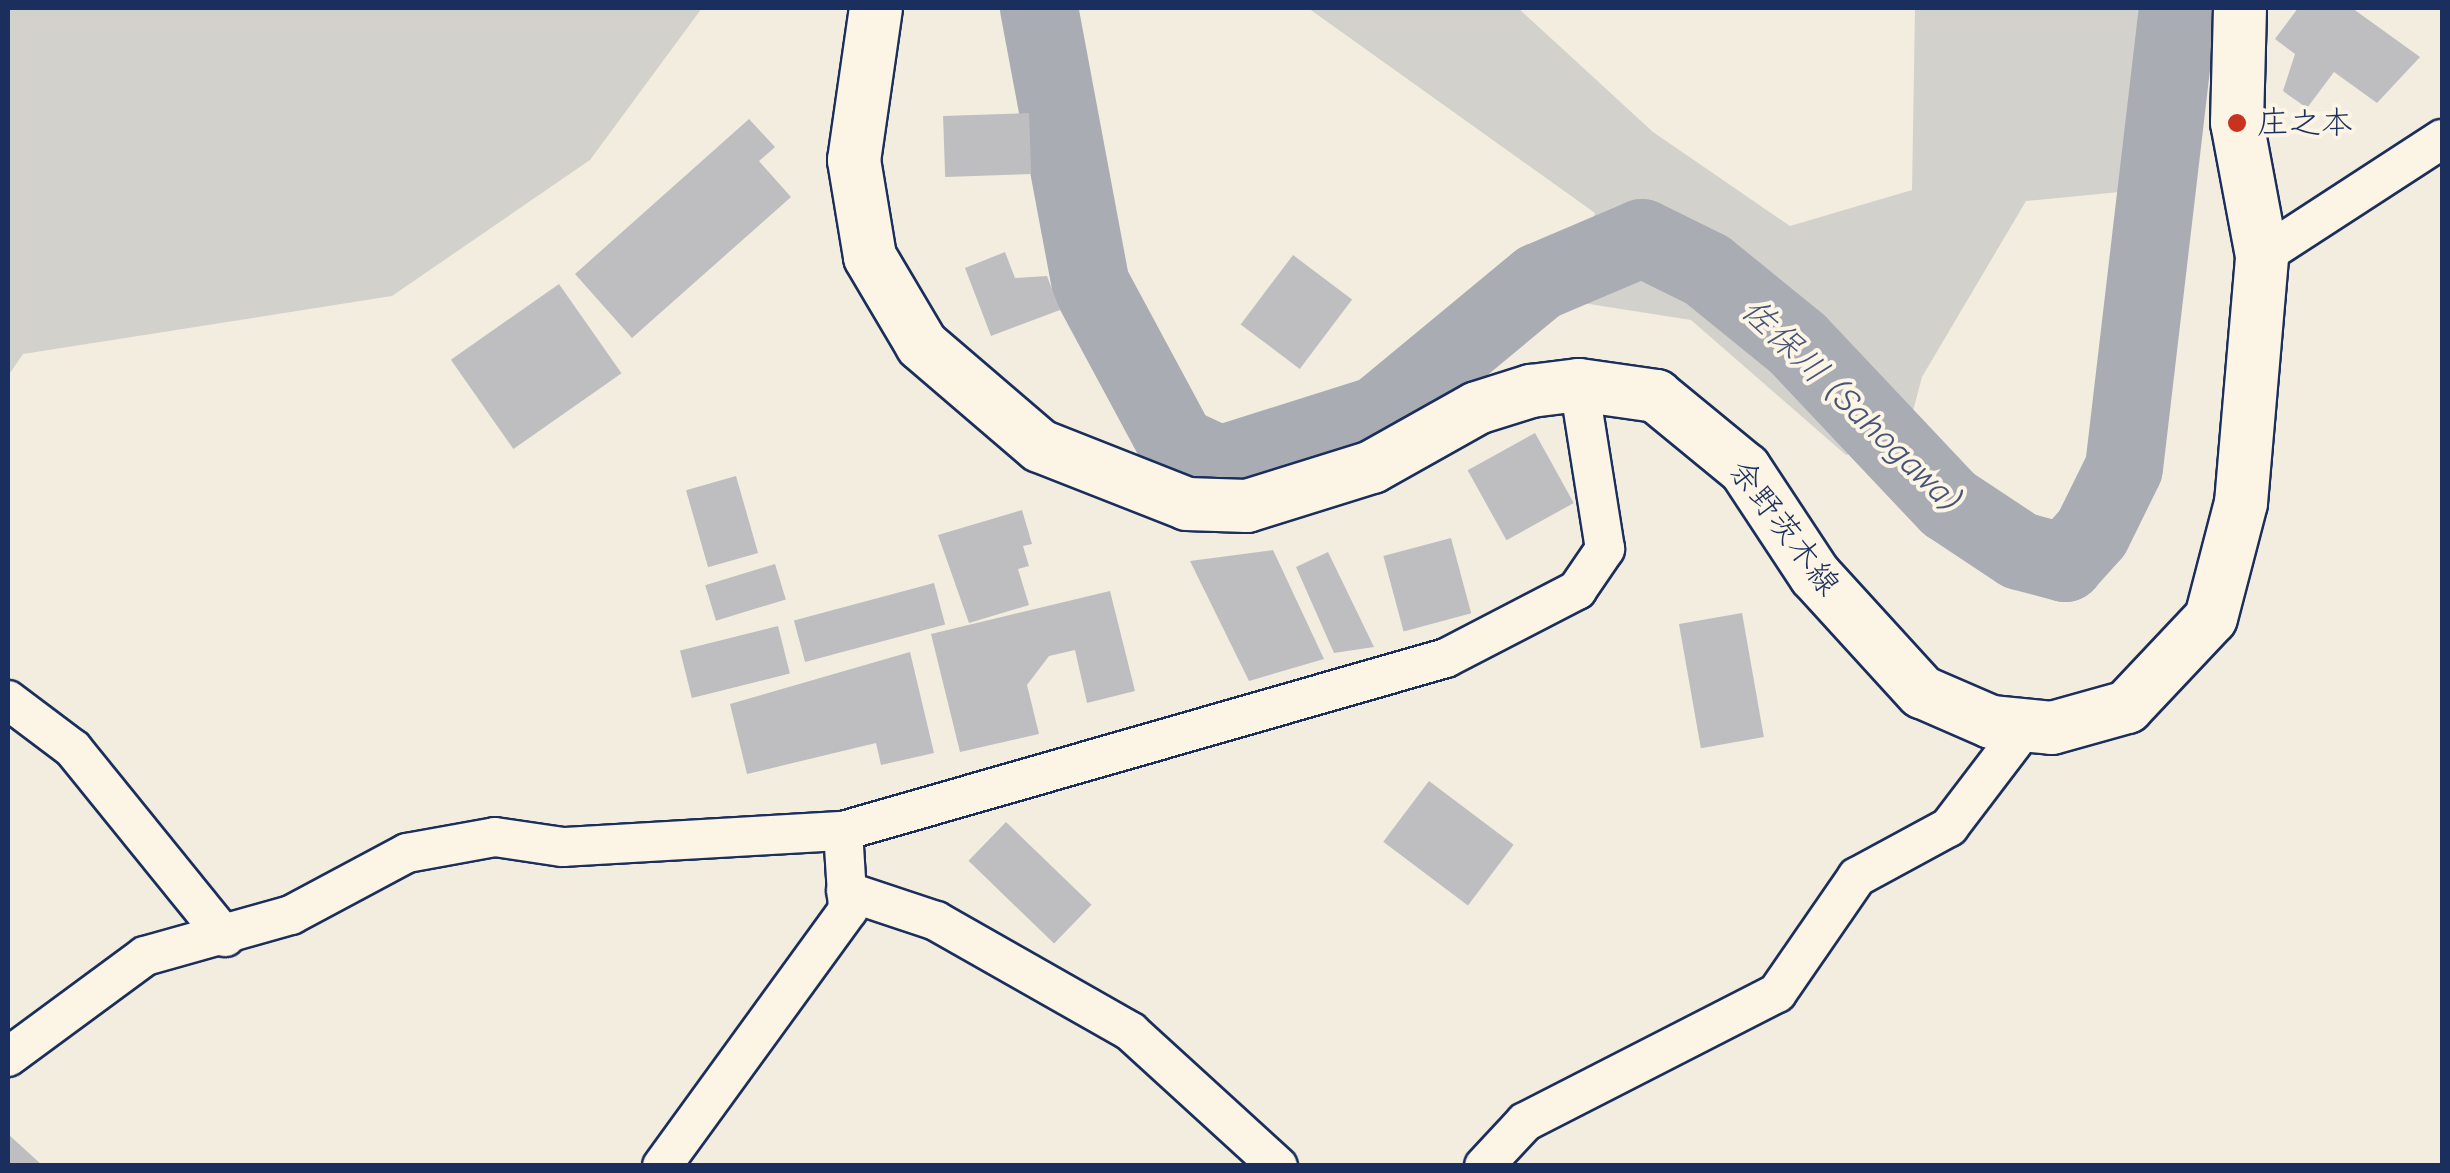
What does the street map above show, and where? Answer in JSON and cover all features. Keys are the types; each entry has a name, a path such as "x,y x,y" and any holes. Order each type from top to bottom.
{"main road":[{"name":"余野茨木線","path":"876,8 854,160 870,257 922,345 1040,446 1187,504 1247,506 1372,467 1477,408 1580,385 1656,396 1702,429 1746,469 1814,575 1922,692 1991,722 2052,728 2127,707 2211,618 2241,503 2262,256 2237,123 2240,8"}],"street":[{"path":"2262,256 2442,139"},
{"path":"8,1057 145,956 225,938 291,915 407,853 495,837 563,846 843,831 1446,658 1578,590 1605,549 1580,385"},
{"path":"8,700 73,748 225,938"},
{"path":"1484,1166 1525,1122 1777,993 1857,877 1949,827 2026,726"},
{"path":"662,1166 848,910 843,831"},
{"path":"846,892 936,921 1131,1032 1278,1166"}],"shaded area":[{"path":"8,8 702,8 590,160 392,296 23,354 8,376"},
{"path":"1308,8 1518,8 1653,132 1790,226 1912,190 1915,8 2183,8 2171,187 2026,201 1922,377 1905,441 1846,455 1691,320 1570,301 1595,213"}],"building":[{"path":"2298,8 2352,8 2420,57 2377,103 2334,72 2307,108 2283,91 2295,54 2275,39"},
{"path":"1029,113 1031,174 945,177 943,116"},
{"path":"749,119 775,147 759,161 791,197 632,338 575,274"},
{"path":"1005,252 1015,278 1047,276 1060,310 991,336 965,268"},
{"path":"1293,255 1352,300 1300,369 1241,324"},
{"path":"559,284 622,373 513,449 451,360"},
{"path":"1535,433 1574,503 1506,540 1468,470"},
{"path":"736,476 758,553 708,567 686,490"},
{"path":"1022,510 1032,544 1023,546 1029,566 1018,569 1029,605 969,623 938,535"},
{"path":"1451,538 1471,613 1404,631 1383,556"},
{"path":"1273,550 1324,659 1249,681 1190,561"},
{"path":"1328,552 1374,647 1334,653 1296,567"},
{"path":"775,564 786,599 716,621 705,585"},
{"path":"934,583 945,625 805,662 794,621"},
{"path":"1110,591 1135,691 1087,703 1075,650 1049,656 1027,685 1039,734 960,752 931,634"},
{"path":"1742,613 1764,737 1701,748 1679,624"},
{"path":"778,626 790,674 692,698 680,650"},
{"path":"910,652 934,753 881,765 876,743 747,774 730,704"},
{"path":"1429,781 1514,845 1468,905 1383,842"},
{"path":"1006,822 1092,905 1054,944 968,861"},
{"path":"8,1134 43,1166 8,1166"}],"waterway":[{"name":"佐保川 (Sahogawa)","path":"1039,8 1091,285 1177,445 1220,465 1378,415 1539,282 1642,238 1707,270 1798,344 1949,504 2020,551 2065,563 2092,533 2124,468 2178,8"}],"place":[{"name":"庄之本","path":"2237,123"}]}
